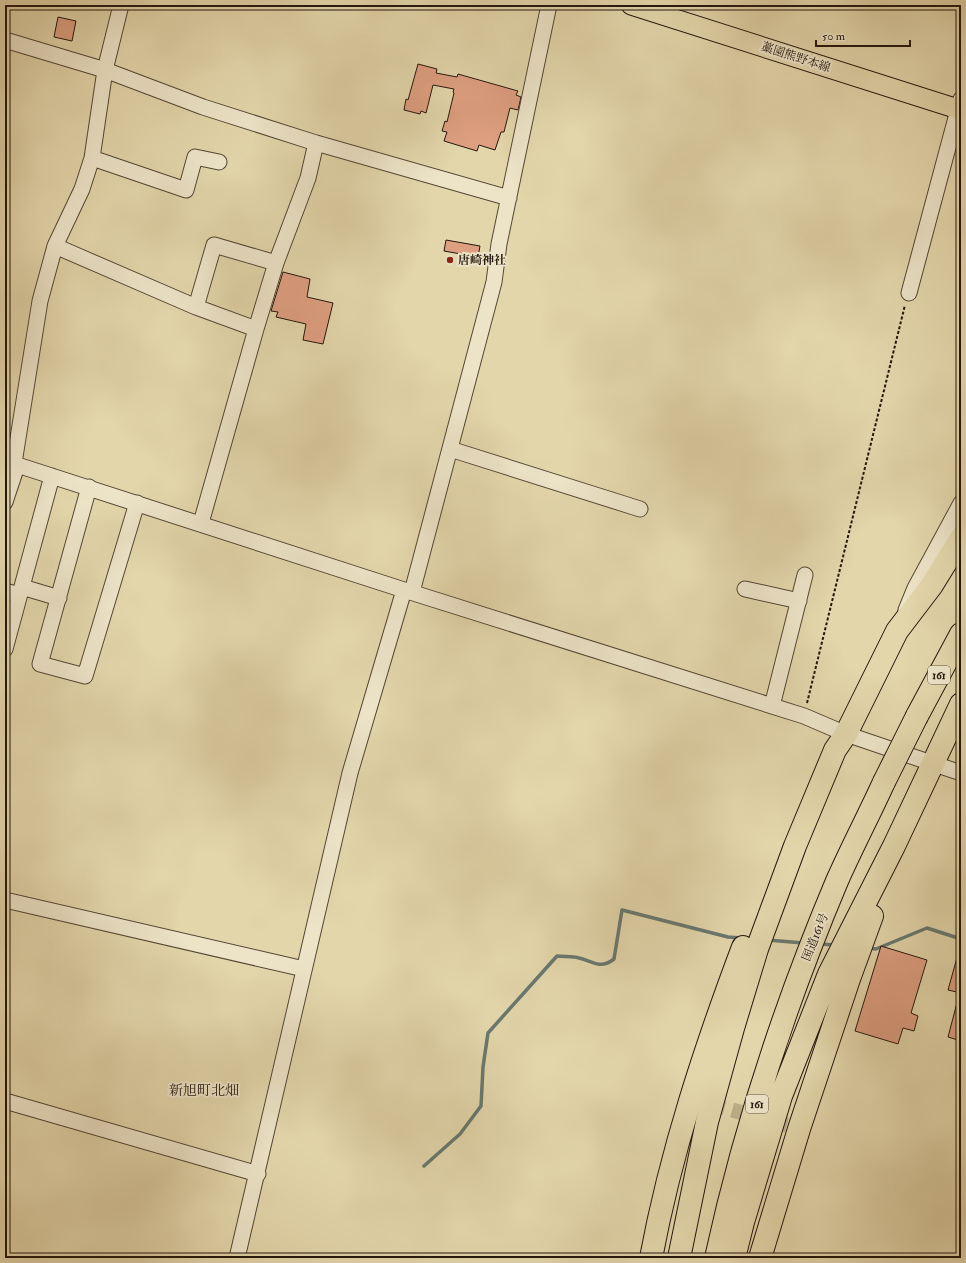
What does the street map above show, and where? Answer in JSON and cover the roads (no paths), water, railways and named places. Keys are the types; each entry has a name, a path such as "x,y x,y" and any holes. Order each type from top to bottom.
{"highway":[{"path":"679,1258 707,1122 753,940 780,852 795,846 836,750 846,734 897,631 932,585 961,538"},
{"name":"国道161号","path":"716,1258 740,1157 770,1063 812,944 838,880 884,782 961,634"},
{"path":"760,1258 793,1127 852,947 894,846 961,704"},
{"path":"651,1258 658,1222 700,1102 716,1020 753,940"},
{"path":"734,1258 743,1222 781,1096 829,974 852,947"}],"main road":[{"name":"藁園熊野本線","path":"631,5 960,106"}],"street":[{"path":"5,502 15,472 9,462 40,301 55,246 82,189 92,158 105,70 121,5"},
{"path":"237,1258 258,1174 304,968 350,773 408,591 450,449 494,282 499,244 549,5"},
{"path":"5,40 105,70 203,108 316,143 509,198"},
{"path":"908,293 960,106"},
{"path":"200,523 276,263 308,178 316,143"},
{"path":"92,158 186,190 195,156 219,162"},
{"path":"196,307 214,245 276,263"},
{"path":"55,246 196,307 256,329"},
{"path":"450,449 640,509"},
{"path":"9,462 408,591 804,716 846,734 932,765 961,773"},
{"path":"5,648 52,476"},
{"path":"89,487 40,664 85,676 137,503"},
{"path":"897,631 915,588 961,503"},
{"path":"772,706 806,575"},
{"path":"745,589 799,601"},
{"path":"5,591 20,591 59,598"},
{"path":"5,900 304,968"},
{"path":"5,1101 258,1174"}],"waterway":[{"path":"424,1166 460,1134 481,1106 483,1067 488,1033 557,956 576,957 596,964 605,964 614,959 622,910 728,937 742,938"},
{"path":"867,948 876,949 927,928 961,939"},
{"path":"768,940 803,943"},
{"path":"820,944 835,945"}],"tunnel":[{"path":"710,1104 787,1125"}],"place":[{"name":"唐崎神社","path":"450,260"}],"district":[{"name":"新旭町北畑","path":"204,1090"}]}
